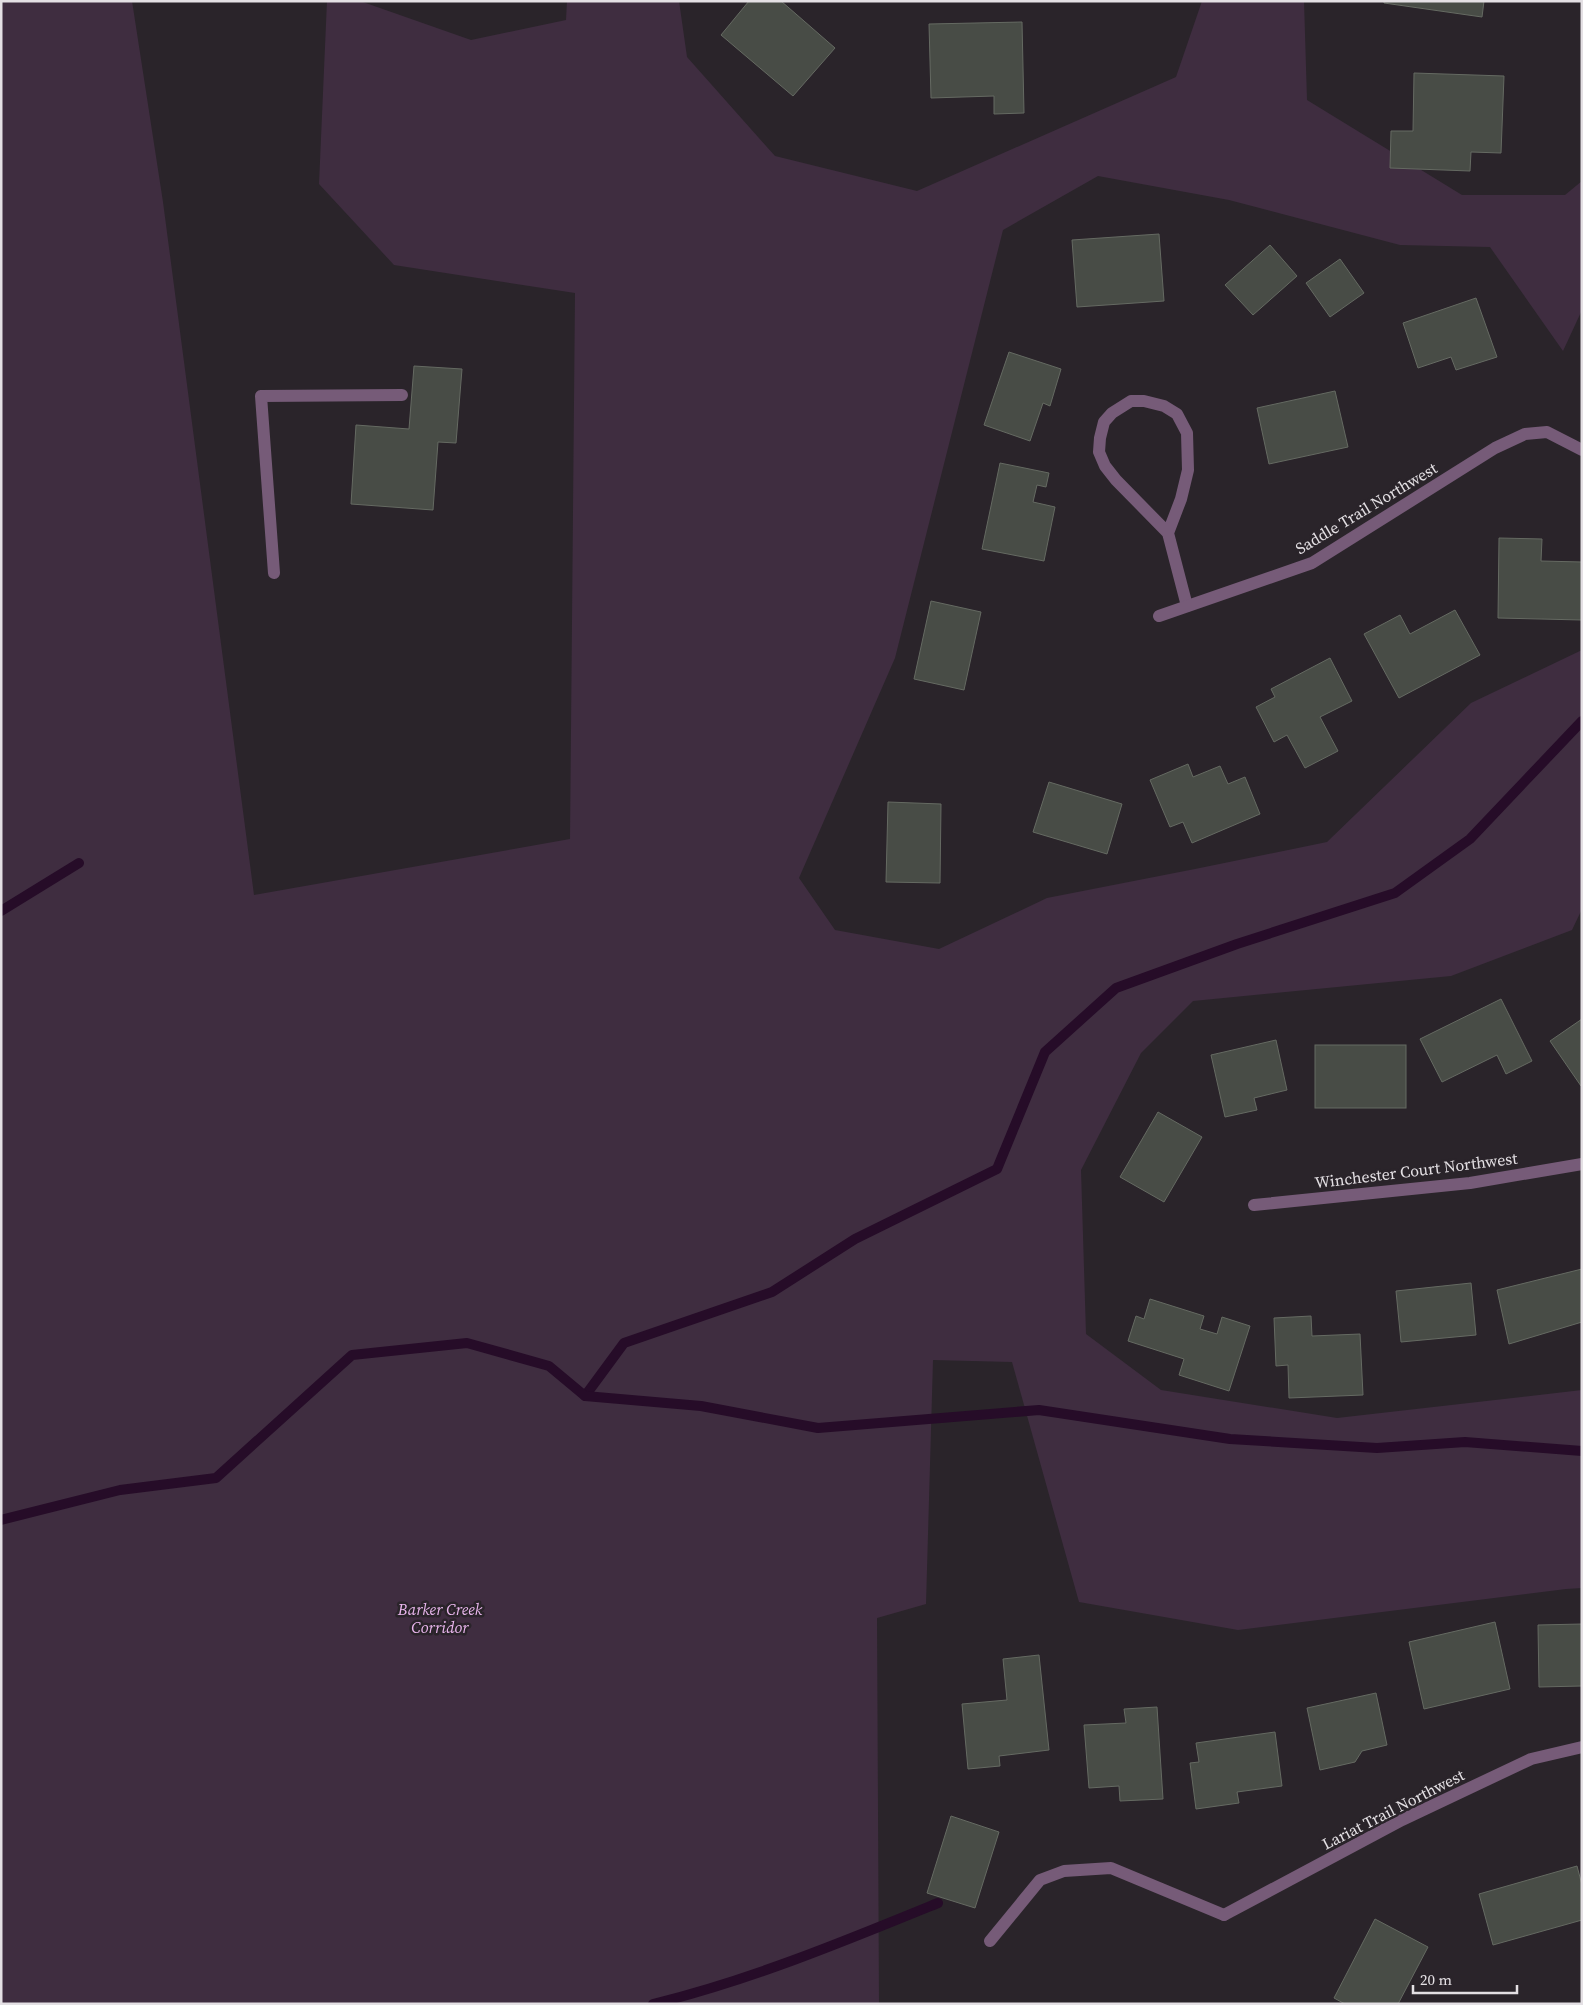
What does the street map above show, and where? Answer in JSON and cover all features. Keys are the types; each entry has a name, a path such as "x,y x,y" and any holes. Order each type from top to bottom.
{"street":[{"path":"274,573 261,396 402,395"},
{"path":"1168,532 1181,499 1188,470 1187,433 1177,414 1164,406 1144,401 1131,401 1112,413 1104,422 1099,452 1105,466 1116,480 1168,532 1187,606"},
{"name":"Saddle Trail Northwest","path":"1159,616 1312,563 1495,448 1525,434 1547,432 1582,450"},
{"name":"Winchester Court Northwest","path":"1254,1205 1470,1183 1582,1164"},
{"name":"Lariat Trail Northwest","path":"990,1941 1040,1880 1064,1871 1110,1868 1224,1915 1402,1820 1531,1760 1582,1747"}],"green space":[{"name":"Barker Creek Corridor","path":"1,1 132,1 163,202 254,895 570,839 575,293 394,265 319,184 327,1 360,1 471,40 566,20 567,1 679,1 687,57 775,156 917,191 1176,77 1202,1 1304,1 1307,100 1462,195 1565,195 1582,181 1582,310 1563,351 1490,247 1400,245 1229,200 1098,176 1003,230 895,658 799,878 835,930 939,949 1047,898 1327,842 1471,703 1582,650 1582,909 1572,930 1451,976 1193,1001 1141,1053 1081,1170 1086,1334 1161,1390 1337,1418 1582,1390 1582,1588 1238,1630 1079,1602 1012,1362 933,1360 926,1604 877,1618 879,2004 1,2004"}],"building":[{"path":"749,1 781,1 835,48 793,96 721,35"},
{"path":"1384,1 1484,1 1482,17 1384,3"},
{"path":"1022,22 1024,113 994,114 994,96 931,98 929,24"},
{"path":"1414,73 1504,76 1501,153 1471,152 1470,171 1390,168 1391,131 1413,131"},
{"path":"1159,234 1164,301 1077,307 1072,240"},
{"path":"1270,245 1297,276 1253,315 1225,285"},
{"path":"1340,259 1364,293 1330,317 1306,283"},
{"path":"1476,298 1497,357 1456,370 1451,357 1418,368 1403,323"},
{"path":"1009,352 1061,369 1050,406 1043,403 1030,441 984,425"},
{"path":"414,366 462,369 456,443 438,442 433,510 351,504 356,425 409,429"},
{"path":"1335,391 1348,447 1269,464 1257,408"},
{"path":"1000,463 1049,473 1046,487 1037,485 1033,502 1055,507 1044,561 982,549"},
{"path":"1499,538 1542,539 1541,561 1582,562 1582,620 1498,618"},
{"path":"931,601 981,612 964,690 914,679"},
{"path":"1455,610 1480,655 1399,698 1364,634 1400,615 1410,634"},
{"path":"1330,658 1352,701 1320,717 1338,751 1305,768 1287,735 1274,742 1256,707 1275,697 1271,689"},
{"path":"1188,764 1193,777 1220,766 1228,784 1245,777 1260,814 1192,843 1183,822 1170,827 1150,780"},
{"path":"1049,782 1122,804 1107,854 1033,832"},
{"path":"888,802 941,804 940,883 886,882"},
{"path":"1501,999 1532,1061 1506,1074 1497,1055 1442,1082 1420,1039"},
{"path":"1582,1019 1582,1085 1581,1086 1550,1041"},
{"path":"1276,1040 1287,1090 1254,1098 1257,1110 1225,1117 1211,1055"},
{"path":"1315,1045 1406,1045 1406,1108 1315,1108"},
{"path":"1158,1112 1202,1137 1164,1202 1120,1177"},
{"path":"1582,1269 1582,1322 1509,1344 1497,1290"},
{"path":"1471,1283 1476,1335 1401,1342 1396,1291"},
{"path":"1150,1299 1204,1316 1200,1329 1217,1334 1222,1317 1250,1326 1229,1391 1179,1375 1184,1359 1128,1341 1136,1316 1144,1319"},
{"path":"1311,1316 1312,1336 1360,1334 1363,1395 1289,1398 1288,1365 1276,1366 1274,1318"},
{"path":"1495,1622 1510,1689 1424,1709 1409,1642"},
{"path":"1582,1624 1582,1686 1539,1687 1538,1625"},
{"path":"1039,1655 1049,1750 999,1756 1000,1766 968,1769 962,1704 1007,1700 1003,1659"},
{"path":"1376,1693 1387,1745 1362,1751 1355,1762 1320,1770 1307,1708"},
{"path":"1157,1707 1163,1799 1120,1801 1119,1786 1089,1788 1084,1725 1126,1723 1124,1709"},
{"path":"1275,1732 1282,1786 1237,1792 1239,1803 1196,1809 1190,1763 1199,1762 1196,1743"},
{"path":"951,1816 999,1832 975,1908 927,1893"},
{"path":"1577,1866 1582,1885 1582,1920 1493,1945 1479,1894"},
{"path":"1375,1919 1428,1947 1398,2004 1345,2004 1334,1998"}],"waterway":[{"path":"585,1396 624,1343 772,1292 855,1239 997,1169 1045,1052 1116,988 1237,944 1395,893 1470,839 1582,721"},
{"path":"1,911 79,863"},
{"path":"1,1520 120,1490 216,1478 352,1355 467,1343 549,1366 585,1396 701,1406 818,1428 1039,1410 1230,1439 1377,1448 1465,1442 1582,1451"},
{"path":"653,2004 762,1972 938,1903"}]}
